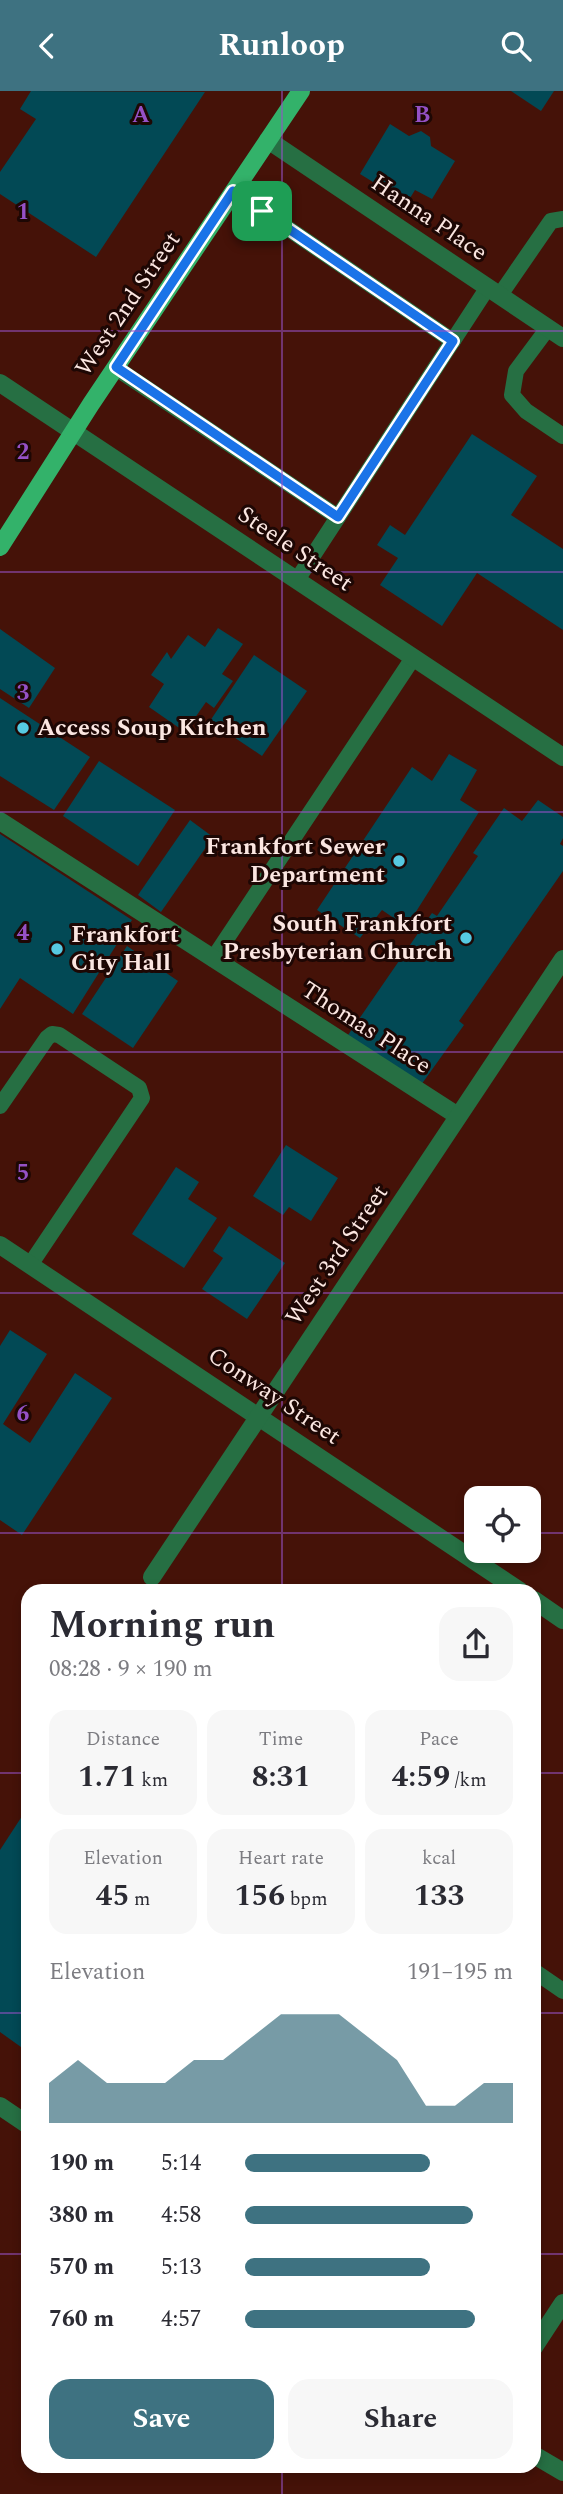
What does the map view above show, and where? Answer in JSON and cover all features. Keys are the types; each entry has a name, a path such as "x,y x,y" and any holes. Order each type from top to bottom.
{"main road":[{"name":"West 2nd Street","path":"0,547 73,431 301,91"}],"street":[{"name":"Hanna Place","path":"268,140 555,333"},
{"name":"Steele Street","path":"0,383 563,757"},
{"name":"Thomas Place","path":"0,821 458,1117"},
{"name":"West 3rd Street","path":"149,1584 563,959"},
{"name":"Conway Street","path":"0,1245 510,1584"},
{"path":"541,1605 563,1620"},
{"path":"0,2106 21,2120"},
{"path":"541,2336 563,2303"},
{"path":"541,2459 563,2472"}],"lane":[{"path":"233,191 453,341"},
{"path":"297,580 453,341 551,221 563,219"},
{"path":"555,333 516,371 512,395 526,411 563,436"},
{"path":"116,367 338,517"},
{"path":"214,959 413,658"},
{"path":"0,1106 52,1034 59,1035 139,1088 142,1093 142,1098 30,1265"},
{"path":"541,1976 563,1990"}],"building":[{"path":"31,91 205,92 96,257 0,194 0,172 36,119 20,109"},
{"path":"511,91 554,91 541,111"},
{"path":"390,124 409,136 421,131 430,137 431,146 455,161 432,199 415,190 407,203 360,174"},
{"path":"472,434 537,476 511,515 563,549 563,630 477,573 442,626 380,585 398,558 377,545 390,525 405,535"},
{"path":"218,628 243,644 222,674 233,681 214,708 206,702 185,732 149,707 164,684 151,675 167,652 171,659 188,635 205,647"},
{"path":"0,629 55,668 29,708 0,689"},
{"path":"254,655 307,691 262,756 210,721"},
{"name":"Access Soup Kitchen","path":"0,698 90,757 54,810 0,776"},
{"name":"Frankfort Sewer Department","path":"449,754 477,770 460,800 479,812 412,918 401,923 382,910 360,938 317,910 412,767 432,781"},
{"path":"99,761 175,810 138,866 63,816"},
{"name":"South Frankfort Presbyterian Church","path":"538,800 563,817 563,838 560,844 563,846 563,871 459,1021 464,1025 421,1085 348,1035 432,913 437,916 478,856 473,853 504,808 522,821"},
{"path":"190,820 213,837 161,912 138,895"},
{"name":"Frankfort City Hall","path":"0,834 132,920 73,1014 20,978 0,1009"},
{"path":"127,946 178,981 133,1048 82,1014"},
{"path":"286,1145 338,1178 311,1221 289,1207 283,1215 253,1196"},
{"path":"176,1167 199,1182 188,1199 217,1218 184,1268 132,1234"},
{"path":"229,1226 285,1263 247,1319 202,1289 223,1258 213,1251"},
{"path":"10,1330 47,1354 3,1424 30,1443 75,1373 112,1398 22,1535 0,1520 0,1346"},
{"path":"21,1818 21,2047 0,2032 0,1850"}],"place":[{"name":"Access Soup Kitchen","path":"23,728"},
{"name":"Frankfort Sewer Department","path":"399,861"},
{"name":"South Frankfort Presbyterian Church","path":"466,938"},
{"name":"Frankfort City Hall","path":"57,949"}],"route":[{"path":"233,191 262,211 453,341 338,517 116,367 233,191"}]}
